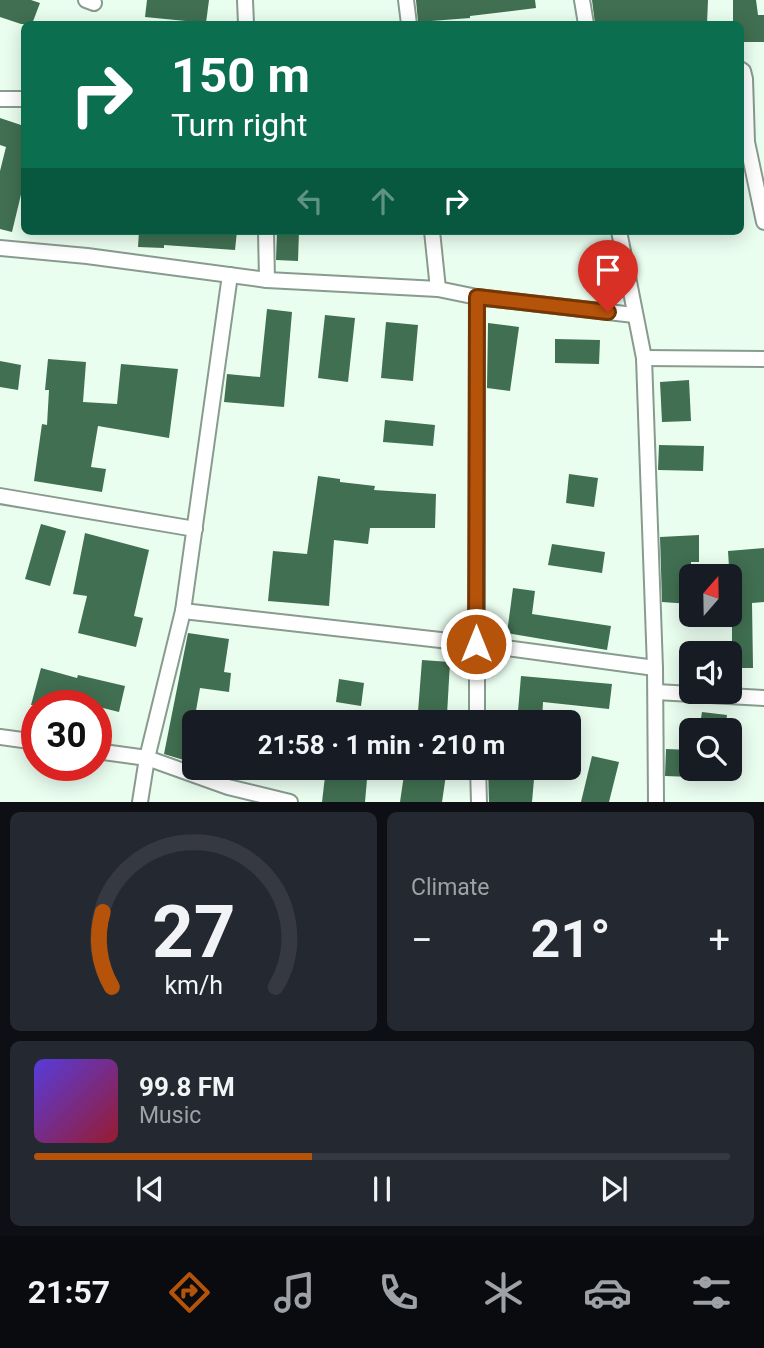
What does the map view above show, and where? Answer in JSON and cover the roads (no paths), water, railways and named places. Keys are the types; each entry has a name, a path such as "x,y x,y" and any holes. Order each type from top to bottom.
{"street":[{"path":"245,0 246,21"},
{"path":"406,0 409,21"},
{"path":"582,0 586,21"},
{"path":"744,77 747,142 764,222"},
{"path":"0,99 21,99"},
{"path":"265,235 267,280"},
{"path":"432,235 438,289"},
{"path":"620,235 644,358 656,692 656,802"},
{"path":"0,248 87,256 267,280 438,289 477,297 634,315"},
{"path":"140,802 147,758 183,611 230,275"},
{"path":"477,297 477,710"},
{"path":"644,358 764,359"},
{"path":"0,496 195,530"},
{"path":"183,611 476,644 655,668"},
{"path":"656,692 764,698"},
{"path":"0,737 21,740"},
{"path":"112,753 147,758 228,787 290,802"},
{"path":"479,780 480,802"}]}
